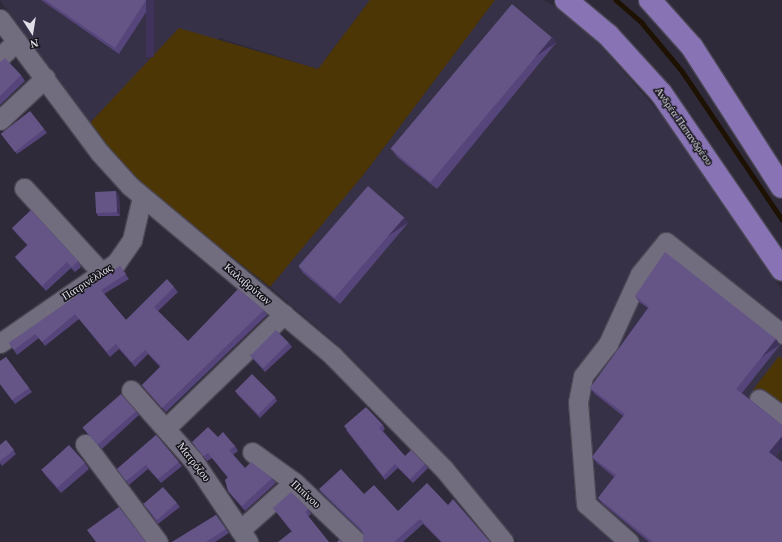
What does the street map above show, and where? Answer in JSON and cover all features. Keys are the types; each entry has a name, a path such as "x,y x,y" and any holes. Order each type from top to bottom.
{"main road":[{"name":"Ανδρέα Παπανδρέου","path":"566,0 603,30 661,93 782,270"},
{"path":"650,0 692,47 782,187"}],"street":[{"name":"Καλαβρύτων","path":"0,19 100,153 142,197 333,356 401,424 504,542"},
{"path":"0,57 17,41"},
{"path":"0,120 45,78"},
{"path":"24,188 102,273"},
{"name":"Πατρινέλλας","path":"0,343 37,314 102,273 129,246 142,197"},
{"path":"629,542 586,504 578,402 583,376 608,344 640,274 666,242 782,334"},
{"path":"166,428 284,314"},
{"name":"Ματρόζου","path":"131,390 166,428 218,494 242,538"},
{"path":"759,399 782,416"},
{"path":"85,444 158,542"},
{"name":"Πιπίνου","path":"252,452 294,482 357,542"},
{"path":"242,538 294,482"}],"shaded area":[{"path":"0,0 370,0 318,69 220,38 127,85 89,124"},
{"path":"370,0 495,0 364,174 270,287 144,187 118,162 89,124 179,28 318,69"},
{"path":"495,0 543,0 576,17 669,124 782,290 782,542 518,542 447,457 341,348 270,287 364,174"},
{"path":"779,356 782,359 782,409 753,390"}],"building":[{"path":"45,0 146,0 115,48"},
{"path":"512,4 552,37 430,182 391,149"},
{"path":"5,58 21,75 0,96 0,62"},
{"path":"30,111 44,129 15,152 1,134"},
{"path":"368,186 404,217 335,297 298,266"},
{"path":"116,191 117,212 96,213 95,192"},
{"path":"31,210 78,261 72,267 67,262 42,286 15,257 28,245 12,228"},
{"path":"665,252 776,339 736,389 782,425 782,436 769,452 782,462 782,542 653,542 598,498 616,475 592,457 625,414 590,388 649,307 635,296"},
{"path":"120,266 126,274 101,290 126,320 167,279 174,287 154,307 188,341 238,289 264,310 162,408 142,385 161,366 145,350 132,362 116,344 107,352 75,314 42,342 35,334 14,350 9,343"},
{"path":"276,330 289,343 263,368 251,355"},
{"path":"6,357 29,388 12,400 0,384 0,361"},
{"path":"252,374 275,397 258,414 235,391"},
{"path":"121,394 136,411 98,445 83,427"},
{"path":"366,407 383,425 379,428 405,456 411,450 425,464 410,479 395,464 383,476 344,426"},
{"path":"208,427 218,437 223,432 235,446 229,450 245,468 251,462 272,478 242,506 228,491 225,480 228,477 208,453 203,456 192,442"},
{"path":"156,435 179,462 158,479 146,465 126,481 117,469"},
{"path":"6,440 14,450 0,461 0,445"},
{"path":"69,445 85,463 58,488 42,470"},
{"path":"341,469 364,494 374,485 398,511 427,483 448,505 453,499 490,542 442,542 420,519 394,542 363,542 364,535 361,529 319,489"},
{"path":"163,487 177,503 157,520 143,504"},
{"path":"291,492 308,509 305,512 329,542 278,542 292,531 273,508"},
{"path":"119,507 146,542 96,542 87,530"},
{"path":"216,515 226,529 206,542 172,542"}],"waterway":[{"path":"616,0 642,23 682,71 782,219"}]}
